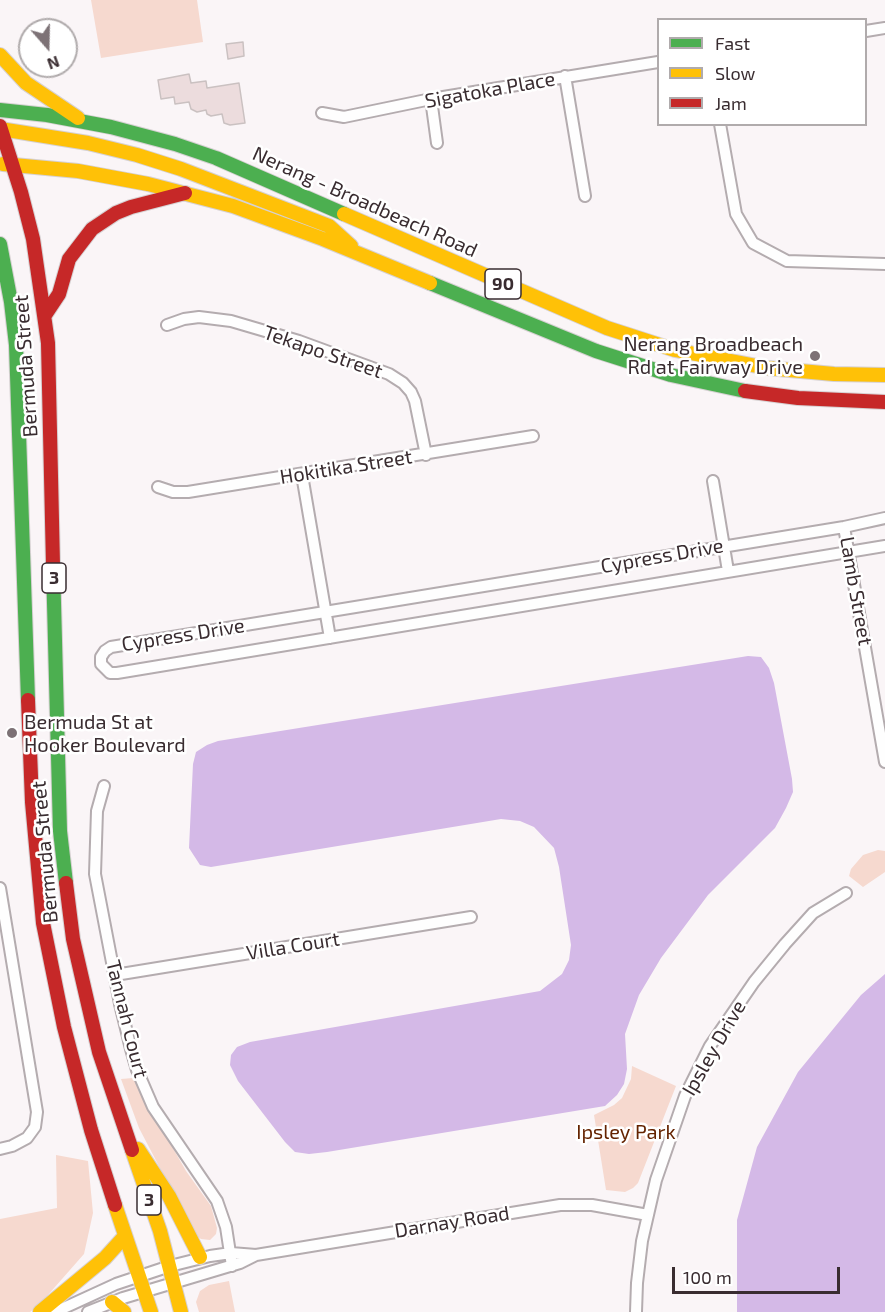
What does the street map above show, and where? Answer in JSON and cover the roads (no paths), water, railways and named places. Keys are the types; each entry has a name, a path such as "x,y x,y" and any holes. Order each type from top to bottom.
{"main road":[{"path":"0,55 26,83 83,121"},
{"name":"Nerang - Broadbeach Road","path":"0,110 47,114 138,133 216,158 607,328 675,350 767,368 834,374 885,375"},
{"path":"0,128 87,143 137,155 199,175 329,226 358,253"},
{"name":"Bermuda Street","path":"0,128 8,164 33,239 45,315 50,393 57,764 63,870 73,939 84,995 99,1052 170,1266 181,1312"},
{"path":"0,154 8,164"},
{"name":"90","path":"8,164 78,171 186,193 279,222 611,357 671,375 729,388 798,398 885,402"},
{"path":"45,315 59,294 69,259 92,229 116,213 186,193"},
{"name":"Bermuda Street","path":"1,250 16,345 31,791 39,891 48,951 64,1027 92,1130 151,1312"},
{"path":"127,1134 161,1182 200,1257"},
{"path":"40,1312 105,1258 125,1236"},
{"path":"112,1302 124,1312"}],"street":[{"path":"867,31 885,27"},
{"name":"Sigatoka Place","path":"322,113 344,117 431,99 657,62"},
{"path":"565,76 585,196"},
{"path":"431,99 437,143"},
{"path":"720,126 736,214 753,243 787,261 885,264"},
{"name":"Tekapo Street","path":"167,326 184,319 199,317 231,321 299,341 389,374 403,383 411,392 426,454"},
{"name":"Hokitika Street","path":"158,488 173,492 188,492 533,436"},
{"path":"302,475 330,638"},
{"path":"713,481 728,572"},
{"name":"Cypress Drive","path":"885,518 111,647 101,657 101,664 110,673 117,673 885,546"},
{"name":"Lamb Street","path":"844,526 885,762"},
{"name":"Tannah Court","path":"104,786 96,811 95,874 128,1038 144,1088 163,1123 217,1201 226,1227 232,1266"},
{"path":"0,888 37,1112 32,1134 21,1143 0,1149"},
{"name":"Ipsley Drive","path":"636,1312 637,1283 656,1180 685,1096 710,1046 754,982 785,944 813,913 846,893"},
{"name":"Villa Court","path":"115,975 471,917"},
{"name":"Darnay Road","path":"56,1312 138,1276 200,1257 231,1253 256,1255 560,1205 592,1204 648,1215"},
{"name":"Darnay Road","path":"88,1312 143,1292 232,1266 256,1255"}],"place":[{"name":"Nerang Broadbeach Rd at Fairway Drive","path":"815,356"},
{"name":"Bermuda St at Hooker Boulevard","path":"12,733"}],"park label":[{"name":"Ipsley Park","path":"626,1132"}]}
